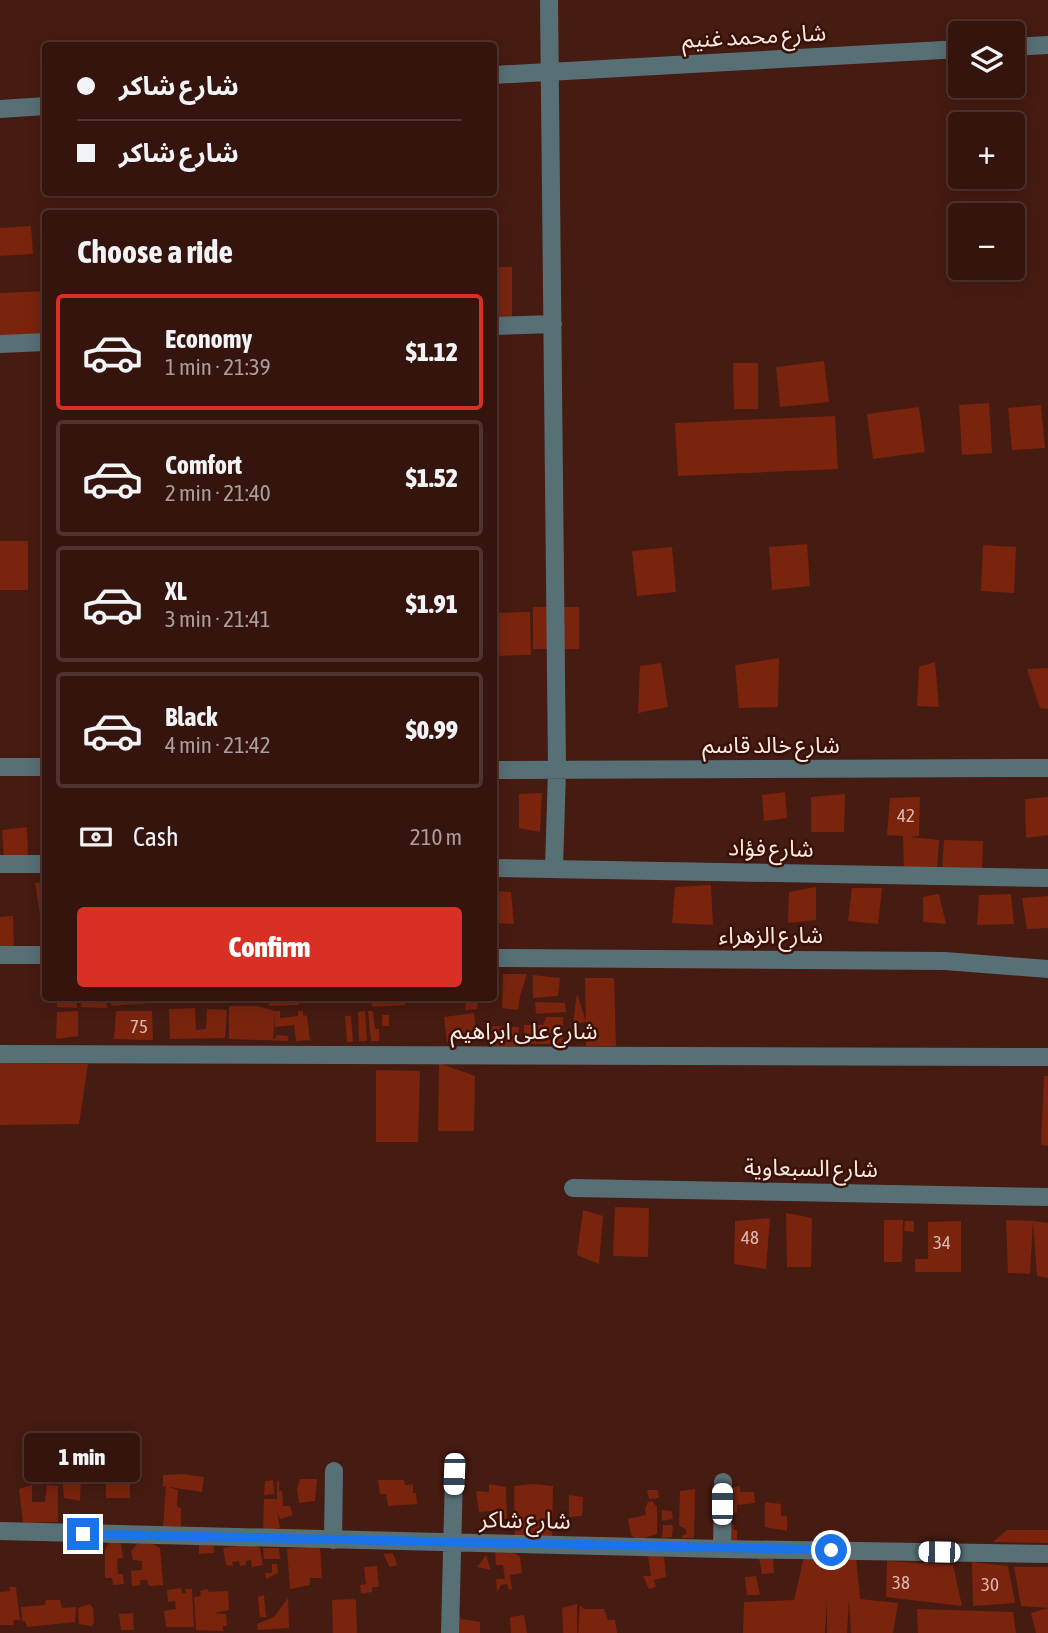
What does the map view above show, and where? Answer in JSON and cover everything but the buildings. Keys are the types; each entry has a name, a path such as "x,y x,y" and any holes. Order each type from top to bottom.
{"street":[{"path":"549,0 557,770 554,868"},
{"path":"1025,46 1048,45"},
{"name":"شارع محمد غنيم","path":"497,75 948,51"},
{"path":"0,109 42,106"},
{"path":"497,326 553,324"},
{"path":"0,344 42,342"},
{"path":"0,766 42,767"},
{"name":"شارع خالد قاسم","path":"497,769 1048,768"},
{"path":"0,864 42,864"},
{"name":"شارع فؤاد","path":"497,868 1048,878"},
{"path":"0,955 42,956"},
{"name":"شارع الزهراء","path":"497,958 945,961 1048,969"},
{"name":"شارع على ابراهيم","path":"0,1054 1048,1057"},
{"name":"شارع السبعاوية","path":"573,1188 1048,1197"},
{"path":"333,1539 334,1471"},
{"path":"450,1633 454,1474"},
{"path":"722,1549 723,1482"},
{"name":"شارع شاكر","path":"0,1531 722,1549 1048,1554"}],"route":[{"path":"83,1534 831,1550"}]}
